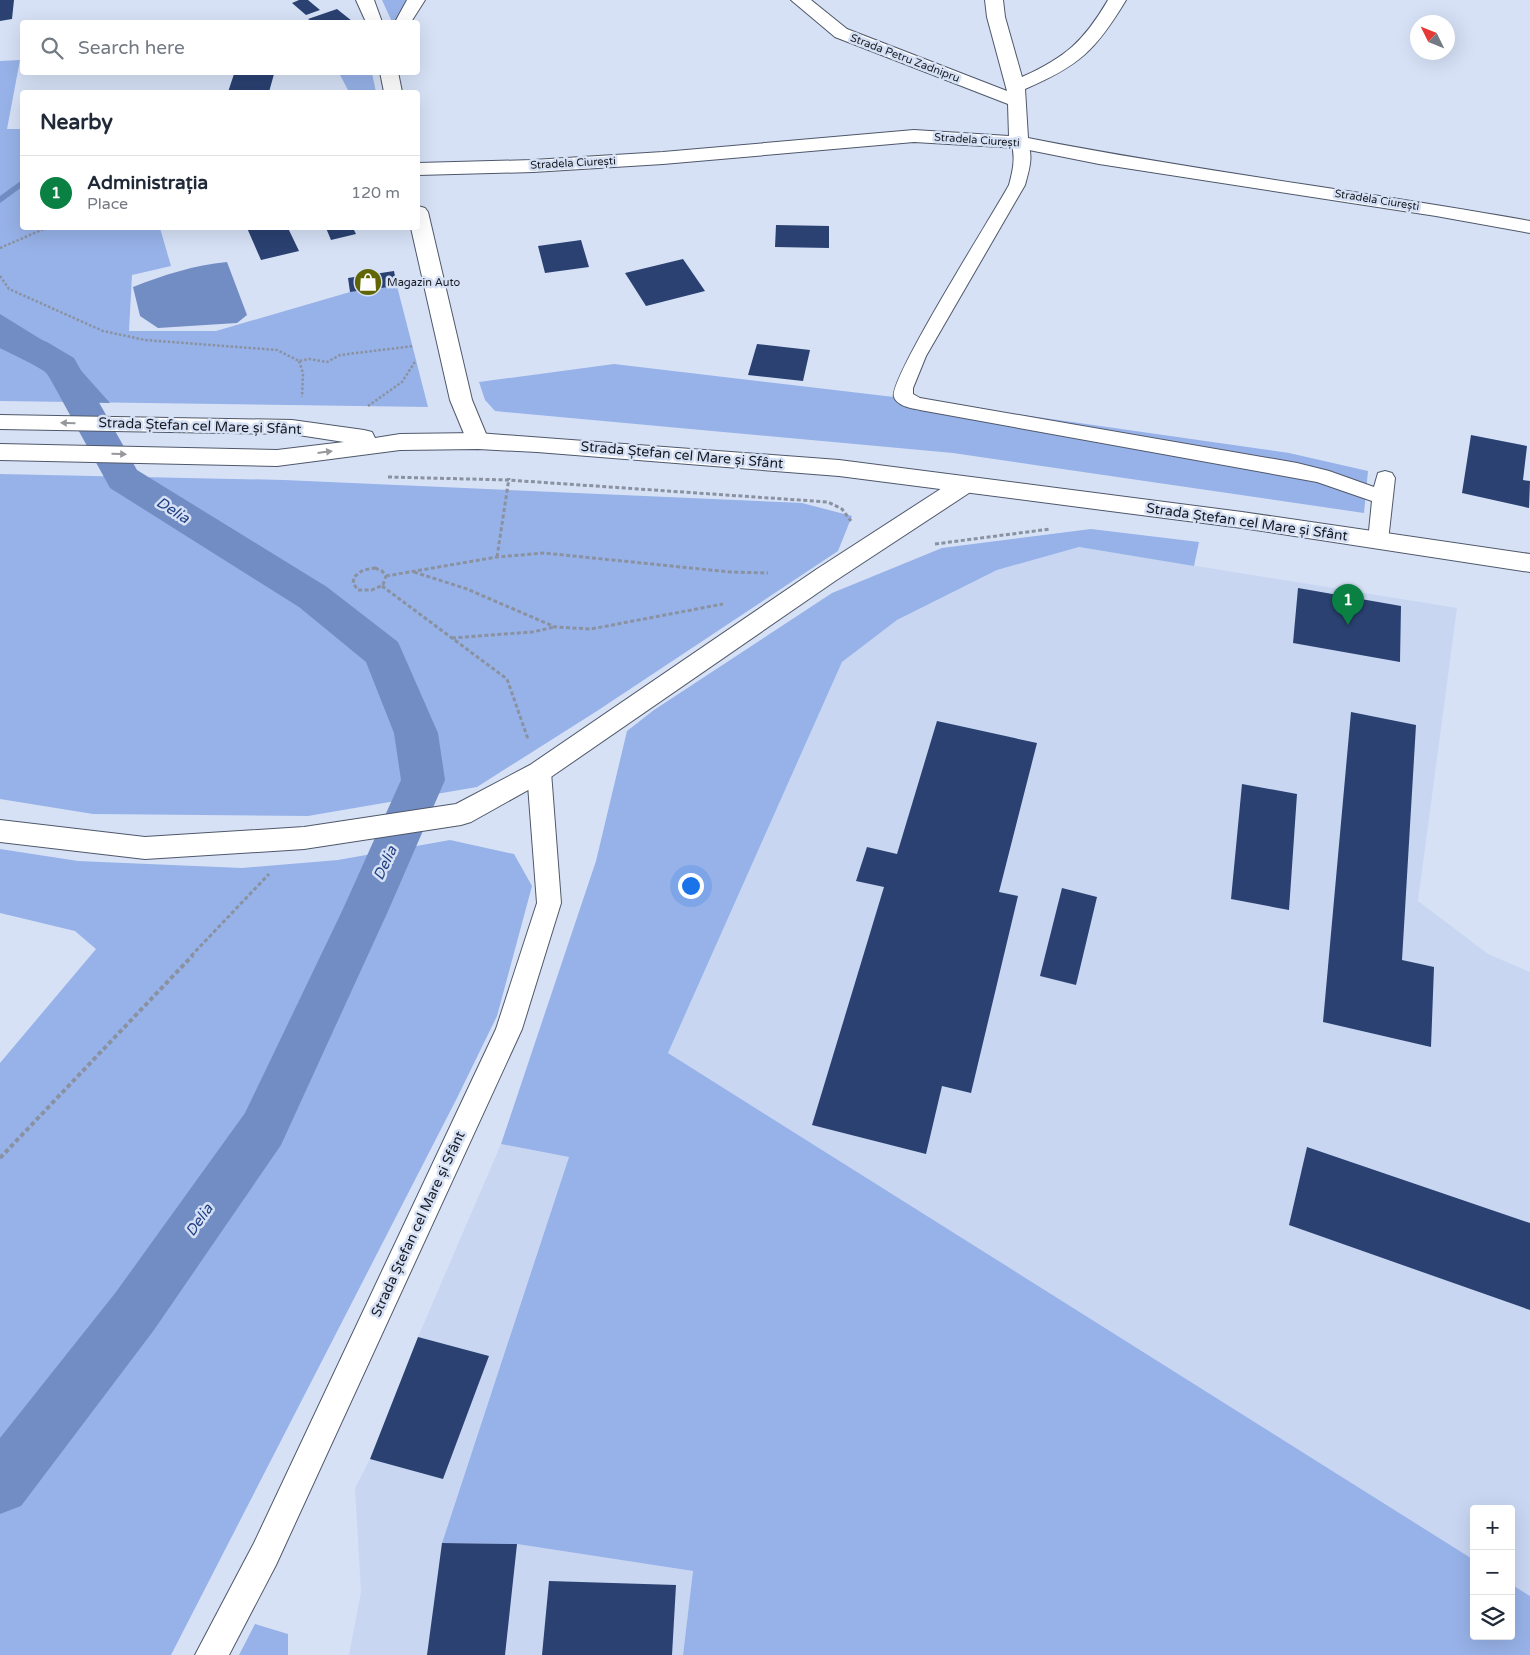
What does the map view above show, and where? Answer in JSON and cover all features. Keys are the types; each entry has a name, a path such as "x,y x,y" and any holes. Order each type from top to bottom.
{"street":[{"path":"365,0 373,20"},
{"path":"404,20 416,0"},
{"name":"Strada Petru Zadnipru","path":"800,0 840,33 1017,94"},
{"path":"994,0 996,17 1017,94 1020,142"},
{"path":"1017,94 1086,45 1099,29 1117,0"},
{"path":"390,75 393,90"},
{"name":"Stradela Ciurești","path":"420,169 533,166 654,159 914,136 1020,142 1099,158 1436,210 1530,227"},
{"path":"420,221 461,400 478,441"},
{"name":"Strada Ștefan cel Mare și Sfânt","path":"0,422 292,427 400,442"},
{"name":"Strada Ștefan cel Mare și Sfânt","path":"0,452 277,458 400,442 478,441 839,468 964,486 1242,520 1530,562"},
{"path":"0,831 146,848 304,838 461,814 539,772 826,575 964,486"}],"lane":[{"path":"1020,142 1022,166 1017,185 917,356 903,388 903,396 910,402 920,404 1297,470 1383,488 1378,540"},
{"name":"Strada Ștefan cel Mare și Sfânt","path":"211,1655 264,1554 509,1029 549,904 539,772"}],"path":[{"path":"0,248 41,230"},
{"path":"0,276 9,289 103,331 145,340 277,350 299,361 309,359 327,362 340,355 422,345"},
{"path":"365,407 372,405 402,382 413,367 419,352"},
{"path":"299,361 303,373 302,401"},
{"path":"382,477 508,480 828,502 842,509 856,526 939,545 1008,533 1054,528"},
{"path":"497,557 508,480"},
{"path":"386,576 497,557 544,553 730,572 769,573"},
{"path":"375,568 382,571 386,576 382,586 376,590 358,590 353,583 354,577 363,570 375,568"},
{"path":"412,571 467,590 555,627"},
{"path":"382,586 507,678 539,772"},
{"path":"452,638 532,632 555,627 591,629 727,603"},
{"path":"0,1158 304,838"}],"shaded area":[{"path":"382,0 406,0 397,20 391,20"},
{"path":"20,60 7,129 20,129 20,230 161,230 171,266 132,275 129,331 216,331 350,292 397,286 428,407 0,401 0,61"},
{"path":"340,75 372,75 376,90 348,90"},
{"path":"227,262 247,315 237,323 158,328 140,316 133,287 179,271"},
{"path":"0,314 68,356 110,403 68,402 44,370 0,348"},
{"path":"614,364 911,399 1289,453 1368,471 1364,513 953,453 495,411 485,400 479,382"},
{"path":"0,474 284,480 802,503 852,516 838,551 597,711 477,787 308,816 93,814 0,799"},
{"path":"1091,529 1199,542 1194,566 1079,547 997,570 897,620 842,662 668,1053 1470,1557 1470,1640 1515,1640 1515,1587 1530,1596 1530,1655 683,1655 693,1571 517,1544 442,1543 569,1157 501,1144 596,861 627,731 654,710 832,593 942,548"},
{"path":"1079,547 1457,608 1418,901 1488,954 1530,972 1530,1596 1515,1587 1515,1505 1470,1505 1470,1557 668,1053 842,662 897,620 997,570"},
{"path":"450,840 514,854 532,886 497,1016 457,1098 171,1655 0,1655 0,1063 96,949 75,931 0,913 0,849 78,861 242,868 338,860"},
{"path":"501,1144 569,1157 442,1542 517,1544 693,1571 683,1655 349,1655 361,1592 355,1488 370,1459 418,1337"},
{"path":"255,1624 288,1634 288,1655 239,1655"}],"building":[{"path":"0,0 14,0 12,19 0,21"},
{"path":"299,0 308,0 320,10 306,15 292,3"},
{"path":"337,9 351,20 310,20 308,19"},
{"path":"234,75 274,75 270,90 229,90"},
{"path":"776,225 829,226 829,248 775,247"},
{"path":"248,230 289,230 299,251 261,260"},
{"path":"327,230 354,230 356,234 331,240"},
{"path":"581,240 589,267 545,273 538,246"},
{"path":"683,259 705,291 646,306 625,273"},
{"path":"394,271 397,286 350,292 348,278"},
{"path":"757,344 810,350 803,381 748,375"},
{"path":"1471,435 1527,446 1523,480 1530,481 1529,508 1462,493"},
{"path":"1298,588 1401,606 1400,662 1293,643"},
{"path":"1351,712 1416,725 1402,960 1434,967 1431,1047 1323,1022"},
{"path":"937,721 1037,743 999,892 1018,896 971,1093 942,1086 926,1154 812,1125 884,887 856,881 867,847 897,854"},
{"path":"1242,784 1297,794 1289,910 1231,899"},
{"path":"1062,888 1097,897 1076,985 1040,976"},
{"path":"1307,1147 1530,1223 1530,1310 1289,1225"},
{"path":"418,1337 489,1356 443,1479 370,1459"},
{"path":"442,1543 517,1544 505,1655 427,1655"},
{"path":"549,1581 676,1585 672,1655 542,1655"}],"waterway":[{"path":"0,200 20,185"},
{"name":"Delia","path":"0,335 35,350 61,366 123,479 313,597 383,653 416,733 423,780 366,909 263,1129 135,1311 0,1485"}],"place":[{"name":"Magazin Auto","path":"368,282"},
{"name":"Administrația","path":"1348,625"}]}
